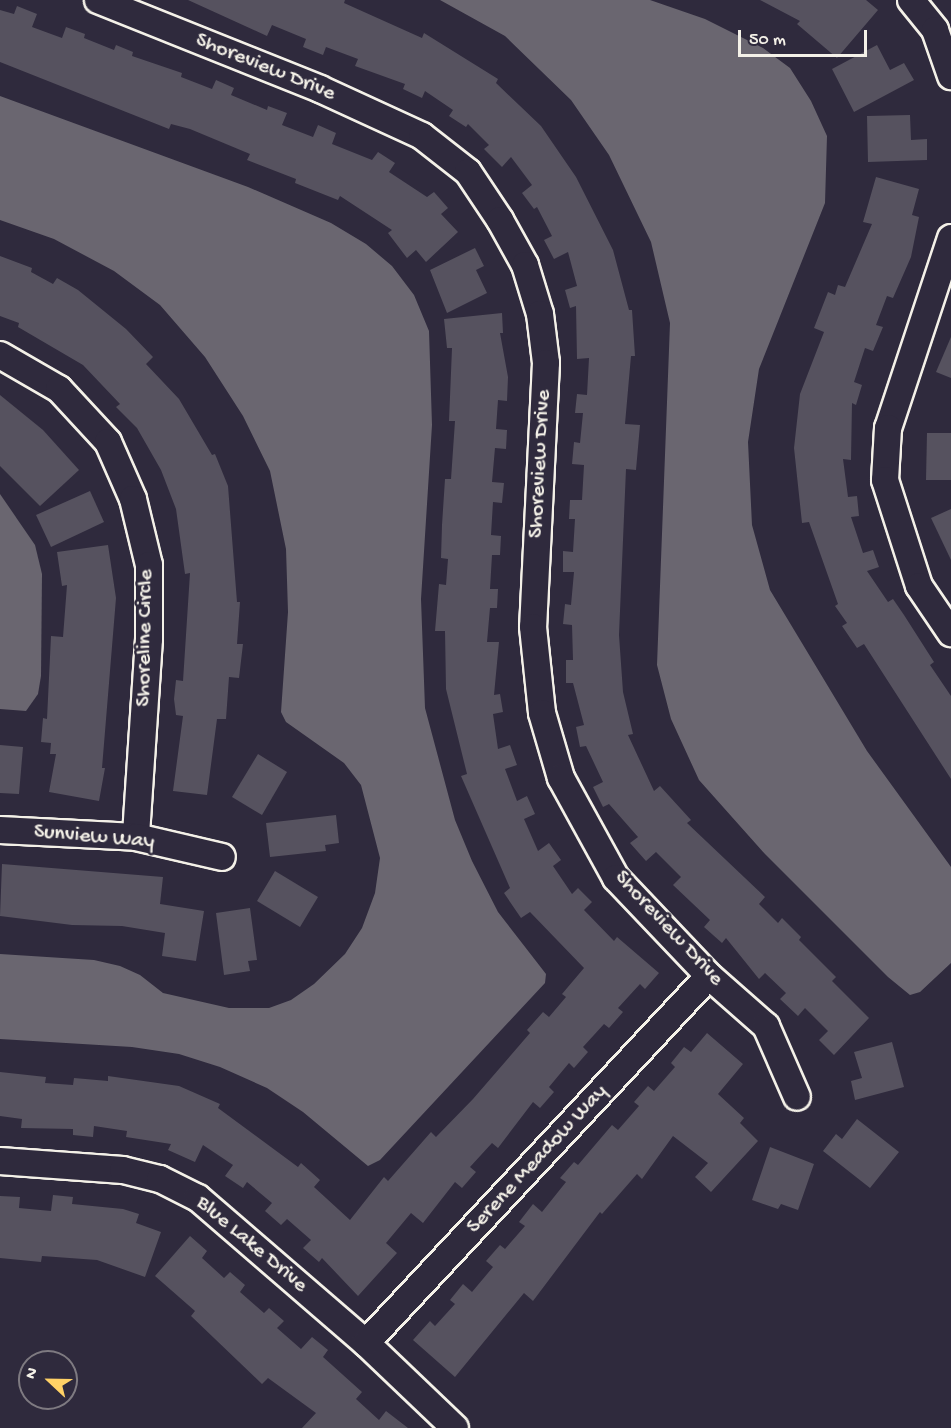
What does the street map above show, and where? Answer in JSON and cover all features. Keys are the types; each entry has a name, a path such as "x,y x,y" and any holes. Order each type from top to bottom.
{"street":[{"name":"Shoreview Drive","path":"98,0 320,89 422,136 468,172 500,220 525,265 540,314 546,363 533,627 542,713 561,778 616,878 709,976 766,1026 797,1097"},
{"path":"911,0 935,30 951,76"},
{"path":"951,238 888,429 885,480 919,586 951,633"},
{"name":"Shoreline Circle","path":"0,355 59,389 74,404 108,442 133,499 149,565 149,639 136,837"},
{"name":"Sunview Way","path":"0,830 136,837 222,856"},
{"name":"Serene Meadow Way","path":"366,1343 709,976"},
{"name":"Blue Lake Drive","path":"0,1161 123,1170 160,1179 198,1198 366,1343 455,1428"}],"shaded area":[{"path":"440,0 650,0 705,19 763,48 790,68 811,101 827,136 825,203 759,369 748,442 752,525 770,590 867,751 951,867 951,963 920,992 910,995 888,977 765,854 699,780 671,719 657,665 670,323 651,242 609,155 571,100 505,36"},
{"path":"0,96 248,187 331,223 366,244 392,266 414,295 429,331 432,425 421,599 425,708 455,820 472,861 498,912 546,974 545,983 380,1160 368,1166 303,1112 267,1088 220,1067 179,1054 132,1047 0,1039 0,954 94,960 120,966 140,975 163,993 229,1008 269,1008 291,1000 314,984 345,954 362,928 375,893 380,858 361,785 344,763 286,722 281,712 288,612 286,549 270,471 243,416 205,357 160,305 114,271 54,239 0,220"},
{"path":"0,494 35,545 42,574 41,676 38,694 26,711 0,709"}],"building":[{"path":"188,0 345,0 344,3 422,38 424,33 498,79 496,83 541,126 576,177 613,250 629,310 632,310 635,356 631,356 625,424 640,425 636,470 626,469 619,635 623,692 633,734 628,735 654,791 660,786 691,820 687,823 765,897 759,904 778,923 782,918 801,937 799,940 836,977 832,981 869,1018 834,1055 819,1040 828,1031 805,1008 798,1016 780,999 786,993 765,973 759,979 726,938 722,943 704,927 710,920 673,885 681,877 656,852 646,861 630,843 638,837 609,804 603,807 593,787 603,782 586,746 580,747 576,727 584,725 573,683 566,683 566,660 573,660 572,625 563,624 565,604 571,605 574,572 563,572 563,551 573,552 575,519 569,519 570,500 582,500 584,465 572,464 574,442 580,443 583,413 575,413 577,394 587,395 589,358 577,359 576,306 570,308 565,290 577,286 568,252 554,259 544,240 552,236 537,207 534,209 522,193 532,185 511,157 502,167 484,149 489,145 468,124 466,127 449,116 453,110 425,91 422,98 403,89 405,84 355,66 358,59 326,47 323,55 303,47 306,39 272,25 267,36"},
{"path":"760,0 866,0 878,10 837,58 797,24 800,21"},
{"path":"17,6 37,14 32,27 62,38 66,27 85,34 84,38 114,50 116,45 133,52 132,56 182,73 181,77 212,89 216,80 234,88 231,95 267,110 268,106 287,113 282,125 313,137 318,125 336,133 332,144 372,160 378,152 395,163 389,172 427,197 434,192 448,208 441,214 458,232 426,262 416,250 407,258 388,233 392,230 340,196 338,200 295,183 296,179 247,160 250,154 190,129 171,124 169,129 0,62 0,10 14,14"},
{"path":"877,45 890,70 904,63 914,80 854,112 832,69"},
{"path":"910,115 911,140 927,139 927,160 868,162 867,116"},
{"path":"876,177 919,189 912,215 919,217 911,257 893,298 887,296 876,325 883,327 873,351 865,348 854,382 862,385 856,405 852,403 851,460 843,459 848,497 857,496 859,516 851,517 863,553 873,550 879,567 867,571 888,602 893,599 904,615 934,662 930,665 951,696 951,779 864,644 857,648 842,626 847,623 835,606 838,604 809,522 802,523 794,448 800,394 824,332 814,328 828,292 835,295 838,285 845,287 872,224 863,222"},
{"path":"475,248 484,266 476,270 487,293 447,313 430,270"},
{"path":"0,256 32,268 31,272 53,284 57,278 78,290 126,329 153,357 146,364 179,399 212,455 215,454 228,486 237,602 240,602 237,644 243,644 239,678 229,677 226,719 217,719 207,795 173,791 183,716 176,715 174,699 176,680 183,681 190,573 185,574 176,509 161,470 137,428 116,407 120,404 83,365 18,327 19,323 0,316"},
{"path":"502,313 503,333 500,333 508,377 507,401 498,400 496,429 507,430 506,449 495,448 492,482 504,483 502,503 493,502 491,535 501,536 500,555 492,555 490,589 498,589 497,608 490,608 487,642 499,642 494,695 500,694 503,712 493,714 498,749 510,745 517,765 505,769 517,801 527,796 535,814 524,819 538,851 549,843 561,860 553,866 572,894 578,888 592,902 584,910 614,941 617,937 659,973 645,989 640,984 618,1008 623,1012 609,1028 604,1024 583,1047 588,1052 574,1068 569,1063 549,1087 554,1092 540,1108 533,1102 498,1148 492,1143 470,1167 476,1172 462,1188 455,1182 423,1223 411,1213 386,1243 397,1253 358,1296 322,1258 319,1262 303,1248 311,1240 287,1219 281,1225 265,1211 272,1203 247,1182 243,1188 225,1176 233,1165 203,1145 195,1162 168,1150 171,1144 126,1137 127,1131 94,1126 93,1137 73,1135 73,1129 21,1128 22,1119 0,1116 0,1072 46,1077 45,1083 73,1085 74,1078 108,1081 108,1076 179,1086 220,1104 218,1108 298,1167 301,1163 320,1180 314,1187 350,1220 384,1177 388,1181 431,1132 436,1137 473,1099 530,1033 527,1030 543,1012 549,1017 566,997 562,994 584,968 530,912 521,918 504,893 510,888 461,776 467,774 446,689 445,631 435,631 439,584 446,585 448,559 441,558 442,525 445,479 451,479 455,421 449,421 452,348 447,348 444,319"},
{"path":"951,337 951,378 936,372"},
{"path":"0,395 43,430 79,470 40,506 0,466"},
{"path":"927,433 951,433 951,480 926,480"},
{"path":"90,491 104,522 51,547 36,515"},
{"path":"951,509 951,560 931,518"},
{"path":"108,545 116,598 102,768 105,768 99,801 49,792 56,754 50,754 51,743 41,742 43,718 47,719 51,636 63,637 67,585 62,586 57,552"},
{"path":"0,745 23,747 19,794 0,793"},
{"path":"258,754 287,772 262,815 232,797"},
{"path":"336,815 339,843 325,845 326,851 270,857 266,823"},
{"path":"2,864 163,877 160,904 204,911 196,961 162,956 165,933 122,926 72,925 0,916"},
{"path":"275,871 318,897 300,927 257,901"},
{"path":"250,908 257,960 248,961 250,971 224,975 216,913"},
{"path":"707,1033 743,1064 718,1094 744,1118 740,1123 758,1141 711,1192 695,1177 708,1163 673,1136 642,1179 637,1174 602,1214 600,1212 533,1301 524,1293 455,1377 413,1340 430,1321 435,1326 455,1304 450,1300 463,1284 472,1292 493,1267 486,1261 500,1245 505,1249 525,1226 519,1222 533,1204 542,1212 566,1182 560,1178 574,1162 578,1165 612,1125 618,1130 639,1106 634,1102 648,1086 654,1091 675,1067 671,1063 684,1047 691,1052"},
{"path":"892,1042 904,1087 855,1100 851,1081 862,1078 854,1052"},
{"path":"857,1119 899,1152 870,1188 823,1151 836,1134 842,1139"},
{"path":"770,1147 814,1164 798,1210 781,1204 778,1209 752,1200"},
{"path":"53,1195 73,1197 72,1204 123,1209 139,1214 136,1223 161,1232 145,1277 97,1260 42,1256 41,1262 0,1258 0,1196 20,1197 19,1208 51,1211"},
{"path":"190,1236 207,1251 202,1258 224,1278 230,1272 245,1285 240,1292 264,1313 269,1308 284,1321 277,1328 301,1349 312,1337 328,1350 323,1357 362,1392 356,1399 379,1420 386,1411 408,1428 302,1428 316,1413 268,1378 262,1384 191,1316 195,1311 155,1276"}]}
